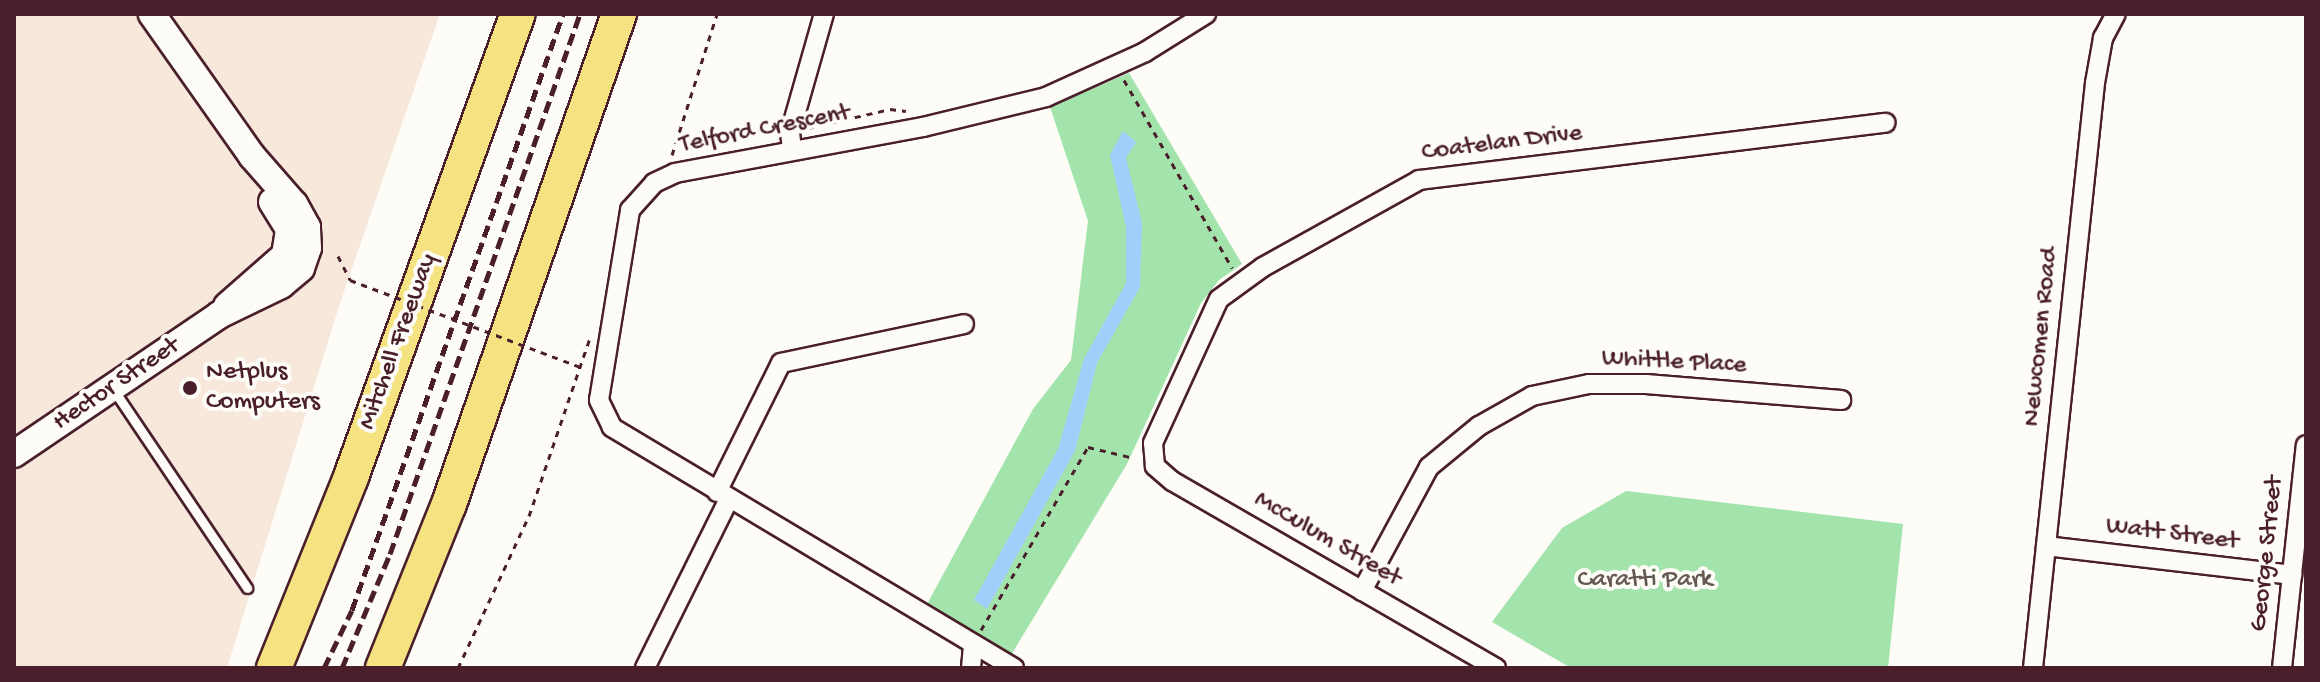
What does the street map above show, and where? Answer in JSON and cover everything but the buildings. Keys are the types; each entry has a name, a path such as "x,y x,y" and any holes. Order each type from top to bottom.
{"highway":[{"name":"Mitchell Freeway","path":"274,668 351,477 518,14"},
{"path":"383,668 449,504 621,14"}],"main road":[{"name":"Hector Street","path":"14,454 219,315 281,285 301,268 299,245 307,227 294,204 252,156 152,14"}],"street":[{"path":"791,141 824,14"},
{"name":"Telford Crescent","path":"1014,668 625,438 603,414 599,400 630,210 654,183 675,173 791,141 999,111 1116,67 1206,14"},
{"name":"Newcomen Road","path":"2033,668 2095,83 2103,38 2116,14"},
{"name":"Coatelan Drive","path":"1153,443 1213,310 1240,281 1419,180 1886,123"},
{"path":"645,668 781,363 964,324"},
{"name":"Whittle Place","path":"1362,591 1429,467 1479,426 1532,396 1589,384 1646,384 1841,400"},
{"name":"McCulum Street","path":"1153,443 1155,466 1172,481 1496,668"},
{"name":"George Street","path":"2282,668 2306,445"},
{"name":"Watt Street","path":"2046,546 2292,575"},
{"path":"971,668 973,644"}],"lane":[{"path":"113,389 247,588"}],"path":[{"path":"670,162 717,14"},
{"path":"1116,67 1240,281"},
{"path":"791,141 890,109 920,111"},
{"path":"338,256 350,280 580,367"},
{"path":"458,668 529,516 564,410"},
{"path":"973,644 1088,447 1134,458"}],"shaded area":[{"path":"14,14 440,14 340,303 227,668 14,668"}],"green space":[{"path":"1129,73 1242,264 1219,280 1201,303 1127,464 1011,655 926,606 1033,409 1071,360 1088,221 1050,107"},
{"name":"Caratti Park","path":"1626,491 1903,524 1888,668 1571,668 1492,622 1562,528"}],"water":[{"path":"1123,131 1136,142 1126,158 1142,223 1140,287 1097,363 1075,451 987,609 974,600 1058,449 1084,359 1126,283 1126,227 1110,155"}],"railway":[{"path":"324,668 352,610 563,14"},
{"path":"342,668 390,554 580,14"}],"place":[{"name":"Netplus Computers","path":"190,388"}]}
